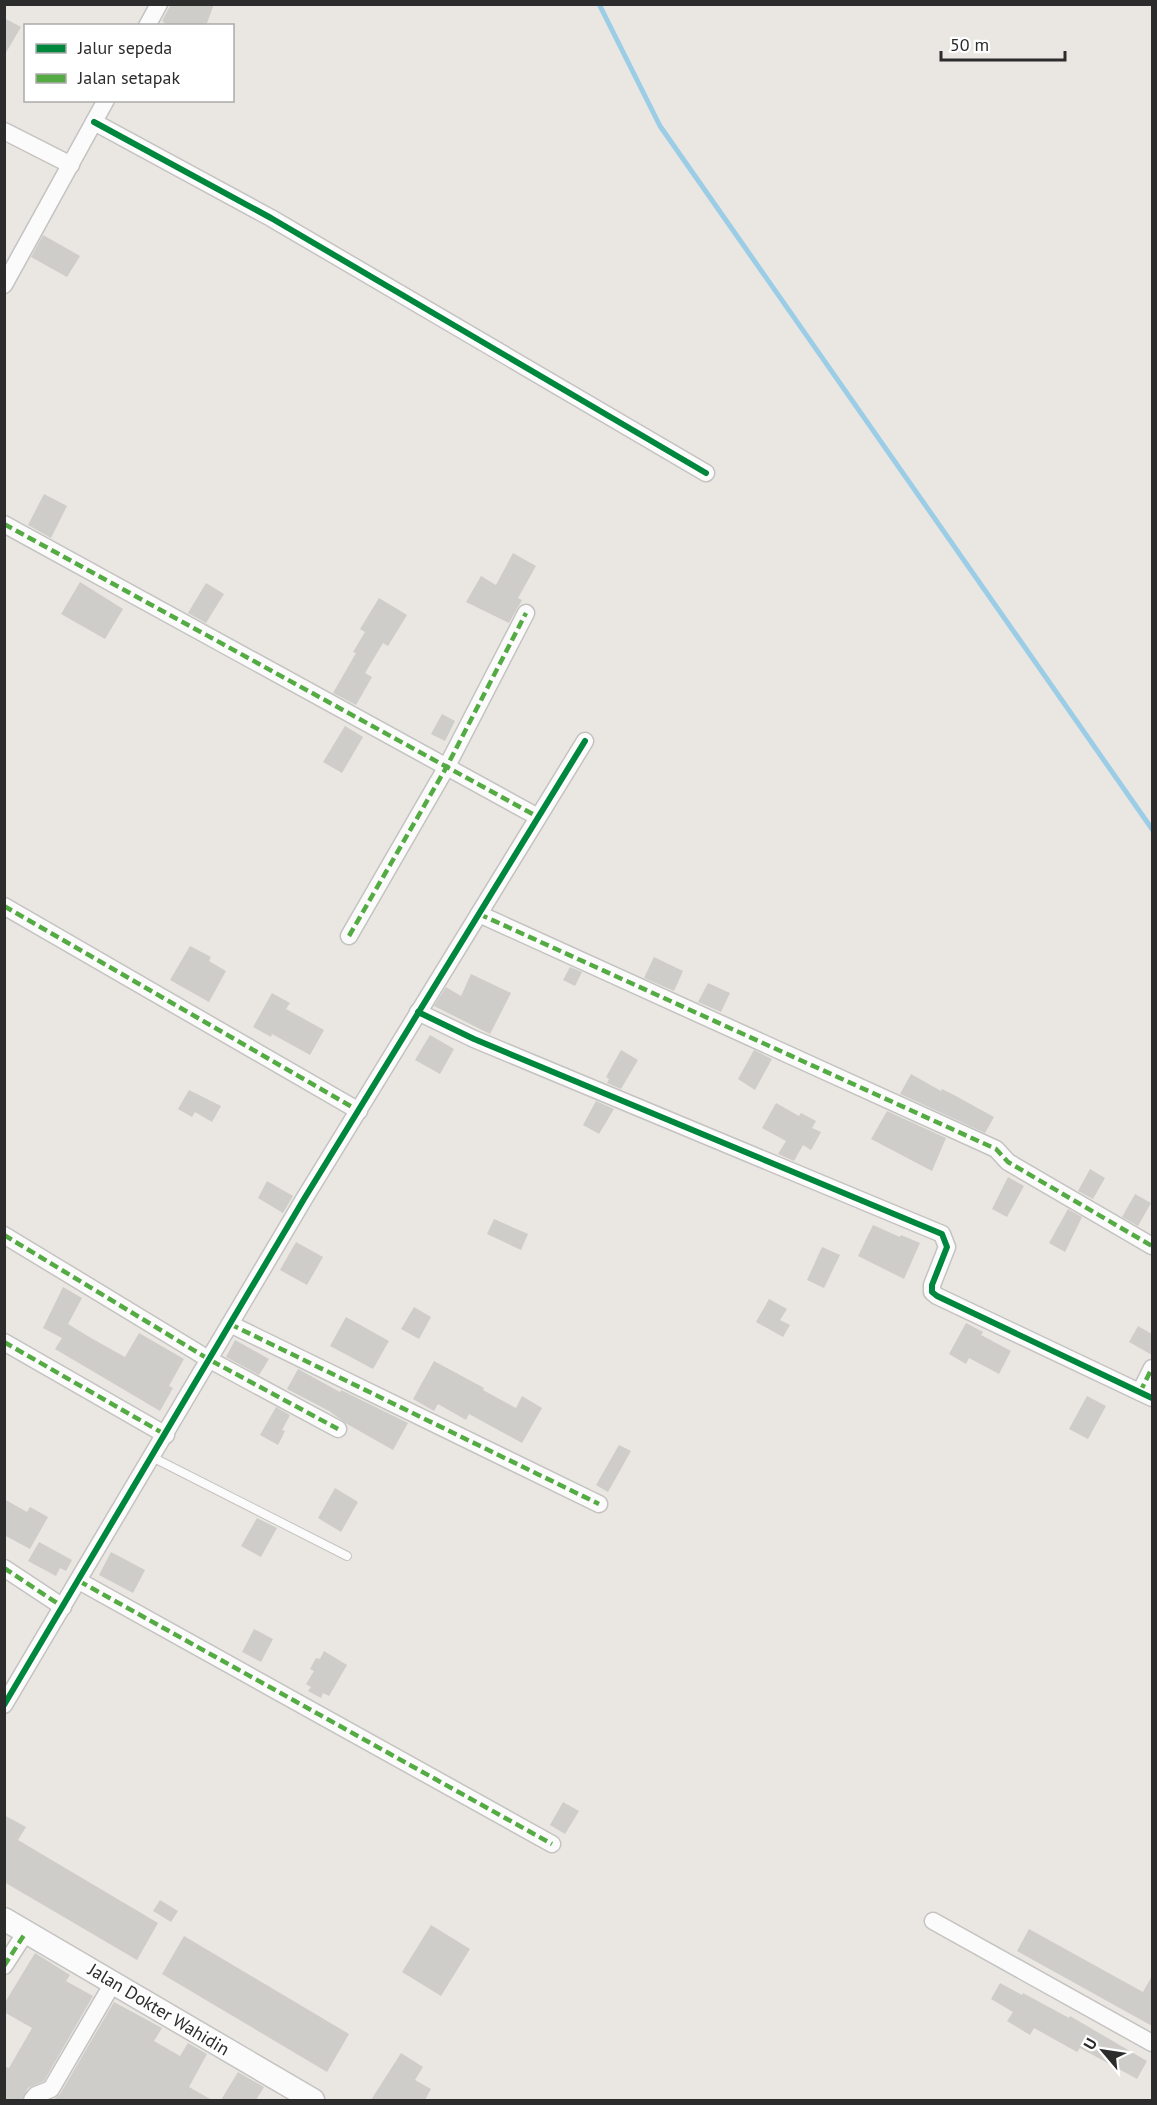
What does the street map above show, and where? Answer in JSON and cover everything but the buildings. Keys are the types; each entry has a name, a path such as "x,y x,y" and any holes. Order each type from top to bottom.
{"street":[{"path":"148,24 159,4"},
{"path":"5,284 105,102"},
{"path":"94,122 281,224 706,473"},
{"path":"4,131 71,165"},
{"path":"4,524 538,817"},
{"path":"350,936 446,768 526,613"},
{"path":"4,1706 230,1324 585,741"},
{"path":"4,906 359,1111"},
{"path":"479,914 996,1149 1008,1162 1152,1246"},
{"path":"418,1012 485,1043 942,1234 947,1248 932,1285 932,1292 937,1296 1146,1395 1152,1368"},
{"path":"4,1234 210,1360 338,1429"},
{"path":"230,1324 599,1504"},
{"path":"4,1342 166,1435"},
{"path":"4,1568 63,1607"},
{"path":"79,1581 552,1844"},
{"name":"Jalan Dokter Wahidin","path":"4,1919 313,2100"},
{"path":"933,1921 1152,2043"},
{"path":"4,1966 26,1932"},
{"path":"32,2100 51,2089 113,1983"}],"lane":[{"path":"152,1457 347,1556"}],"waterway":[{"path":"599,4 660,126 1152,829"}],"marked path":[{"path":"4,524 538,817"},
{"path":"349,936 446,768 526,613"},
{"path":"4,906 359,1111"},
{"path":"479,914 996,1149 1008,1162 1152,1246"},
{"path":"4,1235 210,1360 338,1429"},
{"path":"230,1324 599,1504"},
{"path":"4,1342 166,1435"},
{"path":"1140,1392 1152,1368"},
{"path":"4,1568 63,1607"},
{"path":"79,1581 552,1844"},
{"path":"4,1966 26,1932"}],"cycle path":[{"path":"94,122 271,218 706,473"},
{"path":"4,1705 304,1199 585,741"},
{"path":"418,1012 474,1039 942,1234 947,1247 932,1285 932,1292 937,1296 1152,1398"}]}
